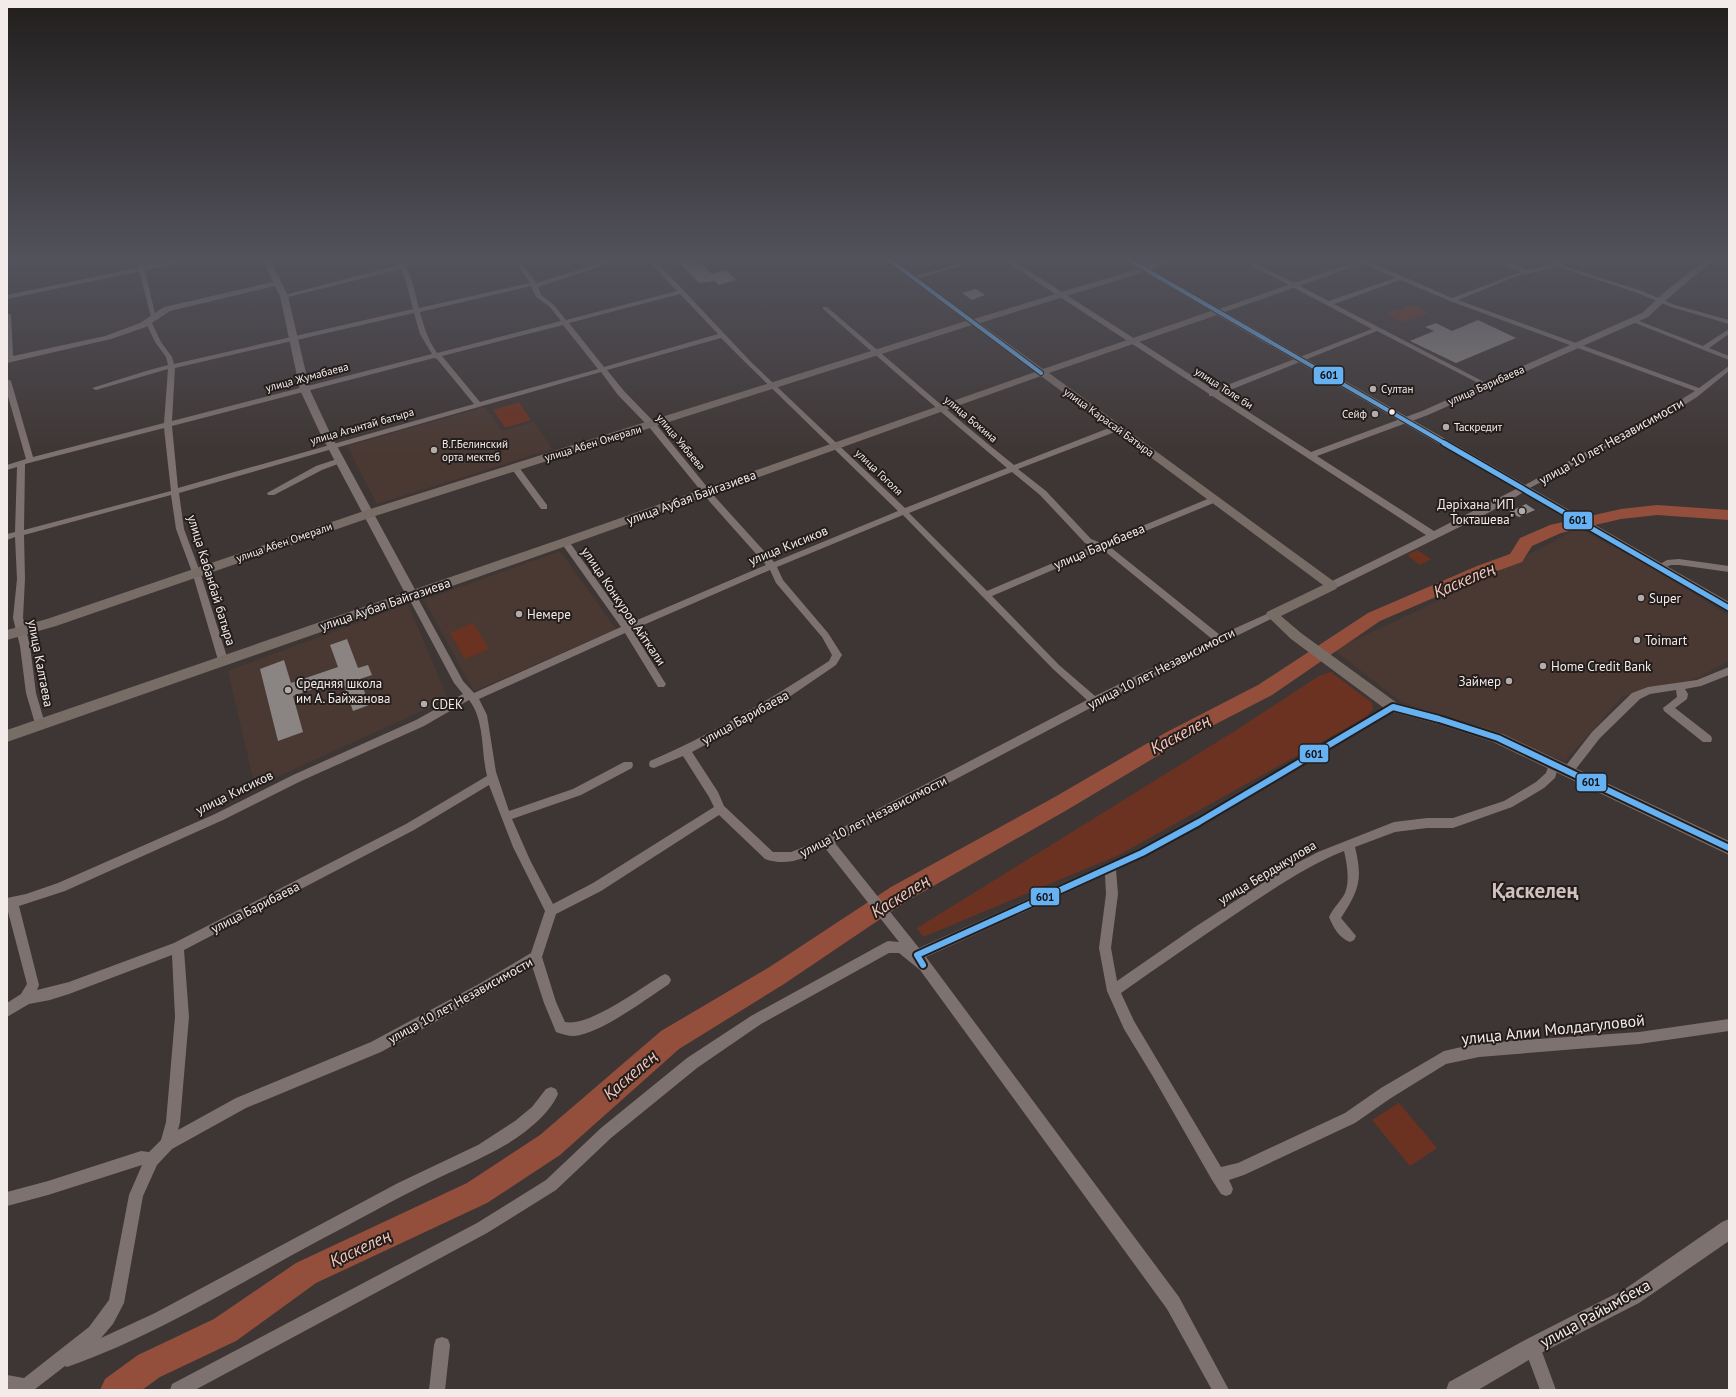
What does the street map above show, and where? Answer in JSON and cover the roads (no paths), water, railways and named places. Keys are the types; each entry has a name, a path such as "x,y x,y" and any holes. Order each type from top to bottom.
{"main road":[{"name":"улица Абен Омерали","path":"7,635 21,632 368,514 969,323"},
{"name":"улица Карасай Батыра","path":"975,323 1213,500 1332,586"},
{"name":"улица Аубая Байгазиева","path":"7,736 565,542 834,445 1185,323"},
{"path":"1237,323 1729,608"},
{"name":"улица 10 лет Независимости","path":"1272,615 1332,586"},
{"path":"1272,615 1296,636 1393,707 1438,719 1498,738 1729,848"}],"street":[{"path":"7,323 9,350 7,360 120,334 145,323"},
{"name":"улица Кабанбай батыра","path":"153,323 158,342 169,357 172,367 168,425 170,456 180,529 196,572 224,660"},
{"path":"290,323 305,390 325,433 459,683 471,696 480,710 492,778 506,816 551,911 597,887 720,809 714,795 685,750"},
{"path":"96,388 129,377 359,323"},
{"path":"420,323 425,342 478,405"},
{"name":"улица Жумабаева","path":"7,468 30,460 305,390 381,369 438,356 560,323"},
{"name":"улица Уябаева","path":"565,323 621,393 652,425 772,567 779,581 830,642 836,655 833,663"},
{"name":"улица Гоголя","path":"712,323 834,445 904,512 1056,667 1094,701"},
{"name":"улица Бокина","path":"843,323 939,408 1013,468 1063,512 1088,541 1102,546 1218,638"},
{"name":"улица Толе би","path":"1105,323 1212,394 1434,536"},
{"path":"1366,323 1486,385"},
{"path":"1518,323 1699,390"},
{"name":"улица Барибаева","path":"1309,456 1425,413 1625,323"},
{"path":"1640,323 1729,358"},
{"path":"1212,394 1377,329"},
{"path":"1704,348 1729,331"},
{"name":"улица Агынтай батыра","path":"7,537 175,492 723,335"},
{"name":"улица 10 лет Независимости","path":"1332,586 1434,536 1670,410 1729,368"},
{"path":"7,381 30,460"},
{"path":"7,419 18,416"},
{"name":"улица Кисиков","path":"10,902 26,899 61,887 219,817 297,778 420,723 471,696 720,587 1013,468 1117,428"},
{"path":"272,493 318,468 340,460"},
{"name":"улица Калтаева","path":"21,463 19,516 21,579 18,618 25,646 31,693 40,724"},
{"path":"515,468 544,507"},
{"name":"улица Барибаева","path":"986,595 1213,500"},
{"name":"улица Конкуров Айткали","path":"565,542 627,629 661,684"},
{"path":"1659,567 1670,562 1679,562 1729,569"},
{"name":"улица 10 лет Независимости","path":"720,809 769,856 776,859 785,859 827,842 1094,701 1126,687 1218,638 1272,615"},
{"name":"улица Барибаева","path":"654,764 685,750 769,705 833,663"},
{"name":"улица Бердыкулова","path":"1113,991 1199,931 1282,877 1322,855 1394,827 1427,823 1453,823 1508,804 1540,784 1551,774 1561,768 1636,696 1648,691 1698,683 1729,671"},
{"path":"1679,686 1683,694 1682,699 1668,708 1707,739"},
{"path":"920,960 1110,868 1199,822 1393,707"},
{"path":"506,816 546,804 589,787 616,770 628,765"},
{"name":"улица Барибаева","path":"7,1011 26,998 50,994 178,947 410,827 492,778"},
{"path":"827,842 920,960 1173,1303 1221,1390"},
{"path":"1348,844 1353,861 1352,888 1335,917 1338,924 1350,936"},
{"path":"1110,868 1112,894 1105,948 1113,991 1129,1026 1157,1070 1226,1189"},
{"path":"10,902 33,985 26,998"},
{"name":"улица 10 лет Независимости","path":"23,1388 95,1333 107,1318 116,1303 119,1280 136,1195 152,1160 167,1144 241,1103 376,1047 484,988 536,957 551,911"},
{"path":"167,1144 172,1122 182,1017 178,947"},
{"path":"178,1390 482,1228 551,1185 606,1133 692,1063 756,1020 888,947 902,948 920,960"},
{"path":"536,957 550,1003 561,1027 570,1029 584,1026 612,1012 665,980"},
{"path":"33,985 50,994"},
{"name":"улица Алии Молдагуловой","path":"1217,1175 1239,1170 1350,1118 1386,1093 1444,1058 1479,1050 1639,1038 1729,1025"},
{"path":"57,1362 95,1350 150,1324 416,1181 494,1144 519,1126 543,1105 551,1094"},
{"path":"7,1198 48,1188 141,1158 152,1160"},
{"name":"улица Райымбека","path":"1456,1390 1532,1347 1632,1296 1729,1229"},
{"path":"438,1390 442,1345"},
{"path":"1532,1347 1548,1390"},
{"path":"7,1383 23,1388"}],"waterway":[{"name":"Қаскелең","path":"116,1390 149,1366 225,1330 306,1273 477,1193 550,1145 670,1040 776,976 899,894 1060,804 1172,738 1265,690 1374,617 1483,570 1516,558 1526,542 1556,529 1621,514 1657,510 1729,515"}],"place":[{"name":"Султан","path":"1373,389"},
{"name":"Сейф","path":"1375,414"},
{"name":"Таскредит","path":"1446,427"},
{"name":"В.Г.Белинский орта мектеб","path":"434,450"},
{"name":"Дәріхана \"ИП Токташева\"","path":"1522,511"},
{"name":"Super","path":"1641,598"},
{"name":"Немере","path":"519,614"},
{"name":"Toimart","path":"1637,640"},
{"name":"Home Credit Bank","path":"1543,666"},
{"name":"Займер","path":"1509,681"},
{"name":"Средняя школа им А. Байжанова","path":"288,690"},
{"name":"CDEK","path":"424,704"}],"district":[{"name":"Қаскелең","path":"1535,891"}]}
